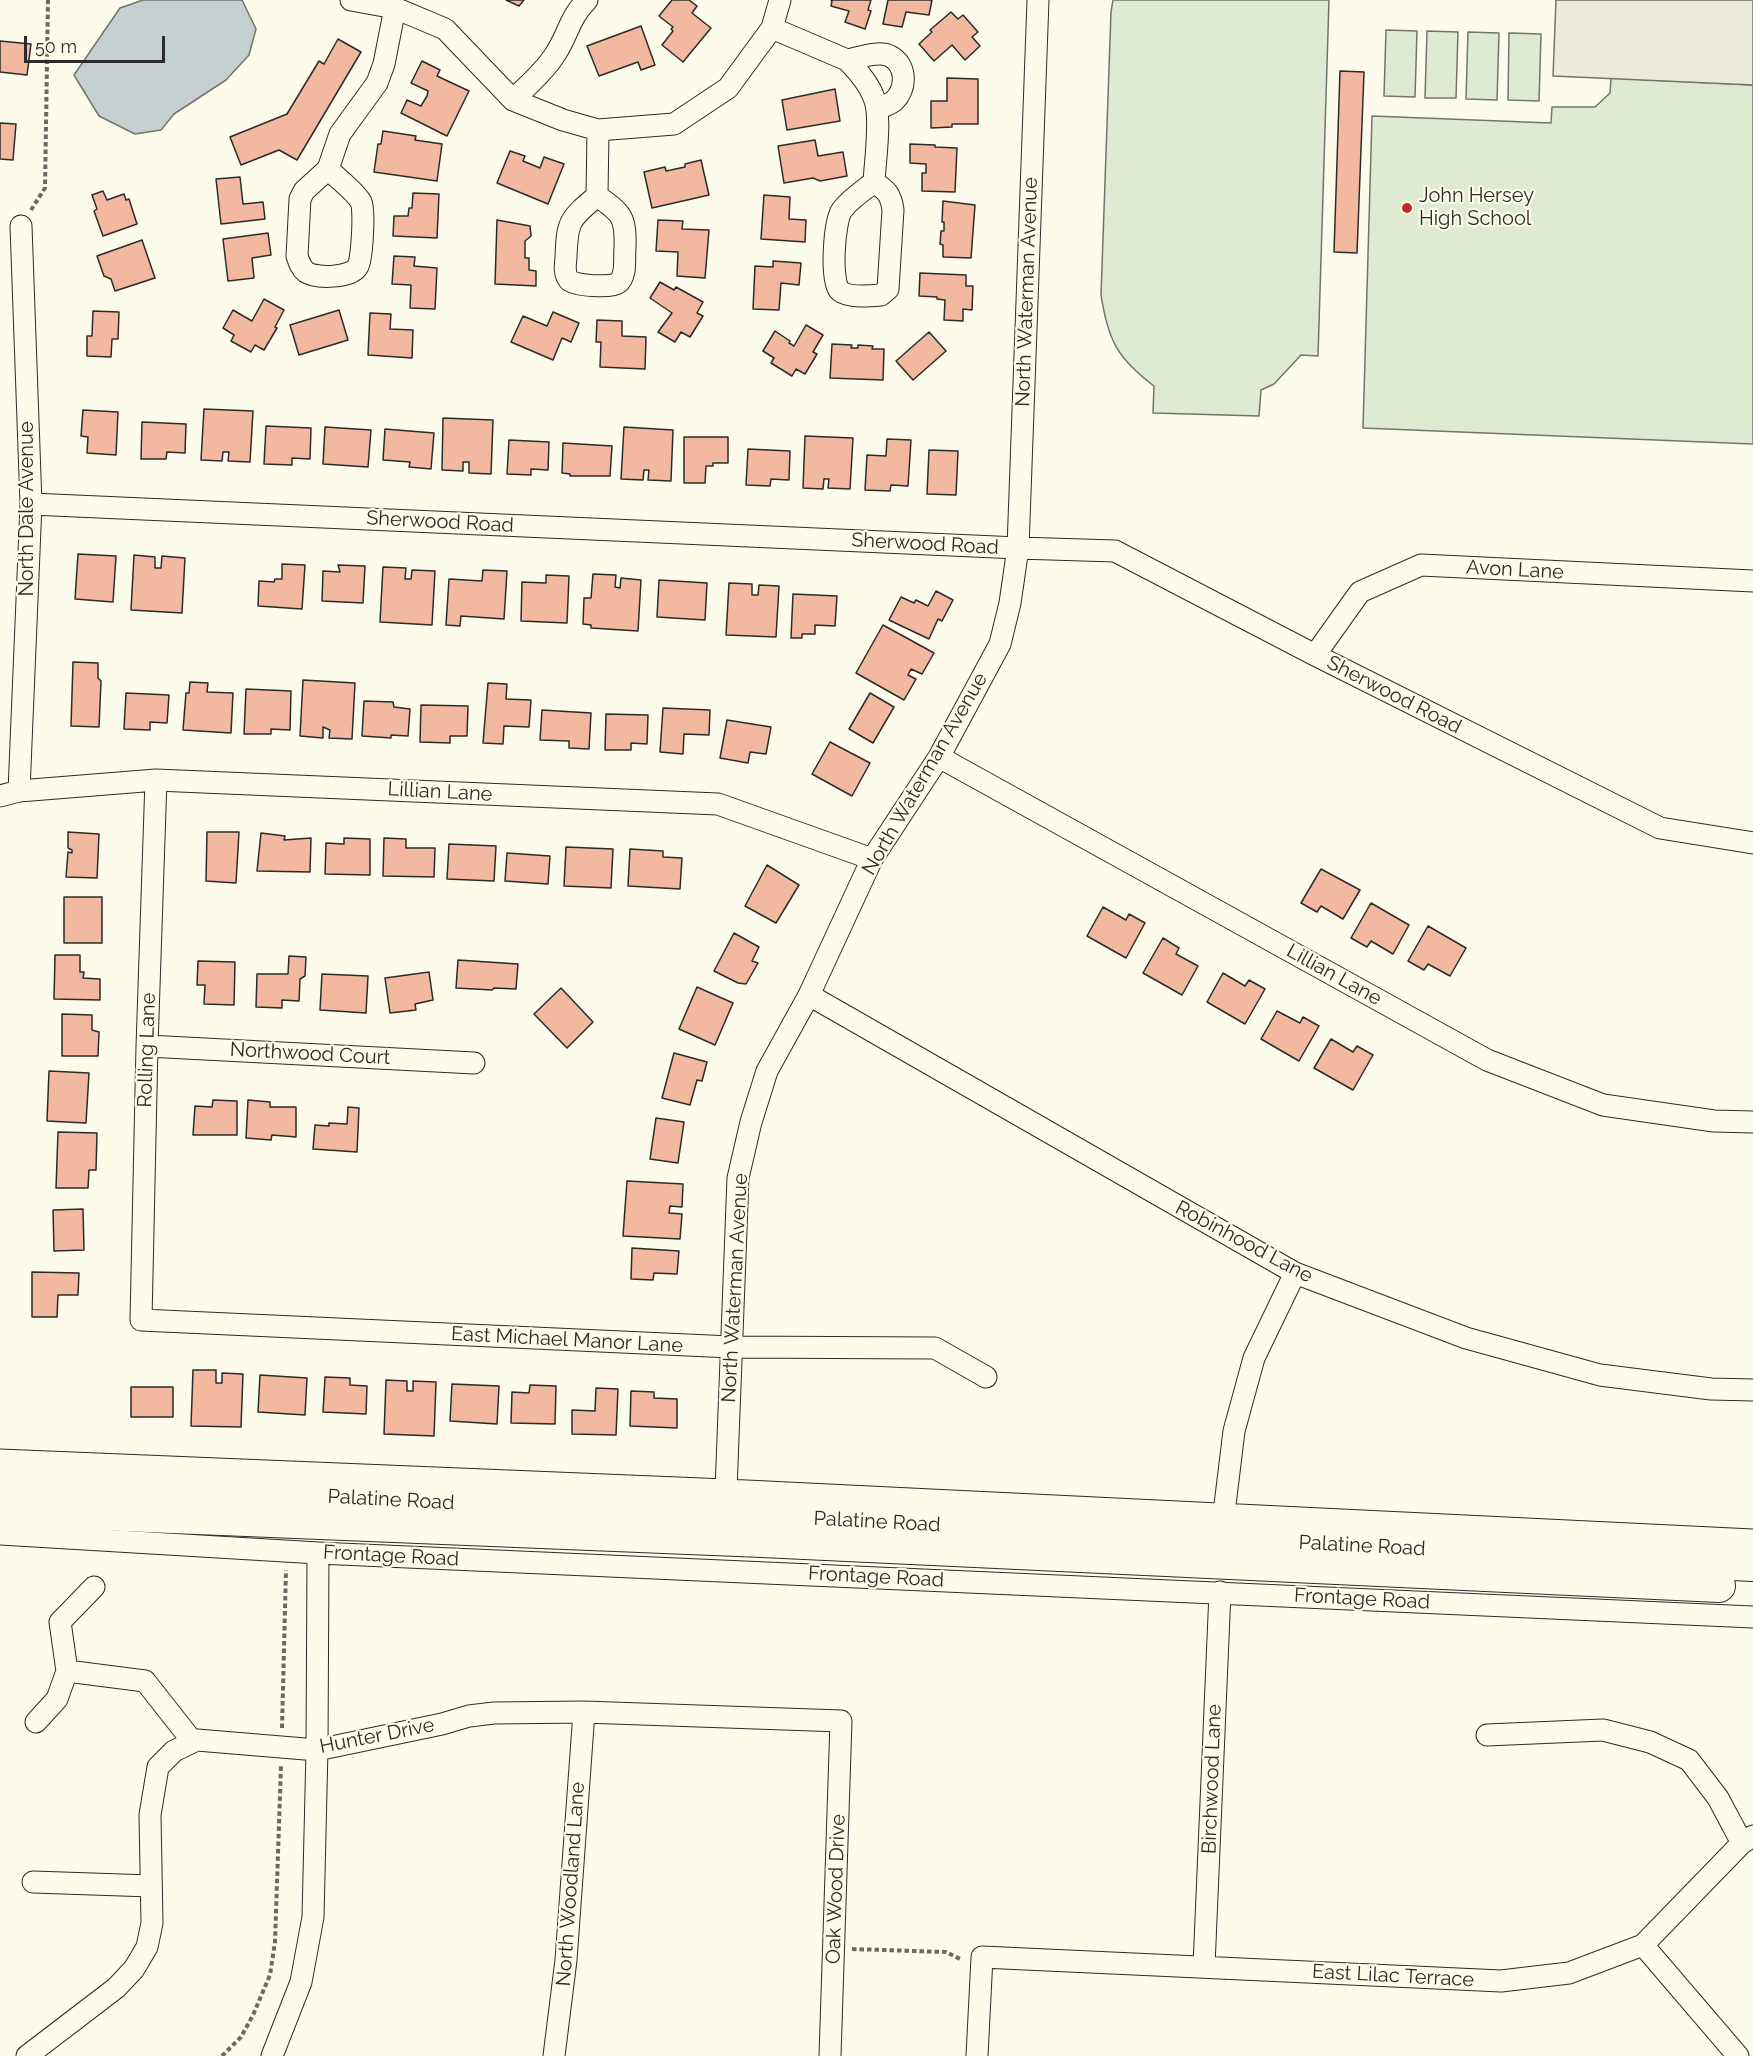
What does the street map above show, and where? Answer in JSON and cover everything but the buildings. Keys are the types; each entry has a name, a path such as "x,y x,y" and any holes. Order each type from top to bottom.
{"highway":[{"name":"Palatine Road","path":"0,1482 1753,1565"},
{"name":"Palatine Road","path":"0,1510 762,1540 1753,1587"}],"street":[{"path":"351,0 395,8 445,29 513,100 563,120 598,130 674,124 728,88 772,28 780,0"},
{"path":"513,100 540,74 556,54 576,11 587,0"},
{"name":"North Waterman Avenue","path":"726,1490 738,1178 751,1122 767,1071 809,995 872,859 939,757 1000,644 1010,603 1018,548 1038,0"},
{"path":"328,169 361,202 363,211 358,267 343,276 315,275 300,265 297,256 300,199 304,191 328,169 340,134 377,83 384,64 395,8"},
{"path":"772,28 847,60 856,69 874,98 878,110 873,182 842,210 836,221 834,279 838,289 846,294 881,295 888,289 892,198 888,191 873,182"},
{"path":"847,60 889,55 900,65 905,76 901,89 894,101 878,110"},
{"path":"597,196 598,130"},
{"name":"North Dale Avenue","path":"10,794 31,504 21,226"},
{"name":"Sherwood Road","path":"31,504 1115,551 1660,828 1753,843"},
{"name":"Avon Lane","path":"1316,655 1360,592 1421,566 1753,581"},
{"name":"Lillian Lane","path":"939,757 1487,1060 1603,1105 1714,1121 1753,1122"},
{"name":"Lillian Lane","path":"10,794 156,780 718,804 872,859"},
{"name":"Rolling Lane","path":"141,1320 156,780"},
{"name":"Robinhood Lane","path":"809,995 1294,1273 1466,1338 1600,1375 1711,1389 1753,1390"},
{"name":"Northwood Court","path":"147,1046 474,1063"},
{"path":"1224,1513 1234,1431 1254,1358 1294,1273"},
{"name":"East Michael Manor Lane","path":"141,1320 731,1347 935,1348 986,1377"},
{"path":"0,1460 726,1490 1753,1540"},
{"name":"Frontage Road","path":"0,1534 318,1561 1220,1592 1753,1617"},
{"path":"272,2056 301,1982 313,1917 318,1750 318,1561"},
{"path":"36,1722 57,1699 67,1671 60,1622 94,1587"},
{"name":"Birchwood Lane","path":"1204,1966 1220,1592"},
{"path":"27,2056 116,1988 134,1969 147,1947 152,1923 150,1815 158,1767 174,1751 193,1742 145,1681 67,1671"},
{"name":"Hunter Drive","path":"193,1742 197,1740 318,1750 442,1724 469,1716 494,1713 584,1712 841,1721"},
{"name":"North Woodland Lane","path":"554,2056 566,1960 584,1712"},
{"name":"Oak Wood Drive","path":"830,2056 841,1721"},
{"path":"1487,1735 1603,1730 1650,1742 1689,1760 1748,1839"},
{"name":"East Lilac Terrace","path":"982,1964 1204,1966 1501,1981 1569,1973 1643,1945 1748,1839"},
{"path":"33,1882 151,1886"},
{"path":"1643,1945 1738,2056"},
{"path":"977,2056 982,1964"}],"path":[{"path":"21,226 45,188 48,0"},
{"path":"222,2056 241,2037 270,1975 275,1942 286,1568 318,1561"},
{"path":"835,1949 946,1952 982,1964"}],"green space":[{"path":"1113,0 1329,0 1318,356 1301,355 1274,384 1261,390 1259,416 1153,413 1154,386 1123,357 1111,336 1101,295"},
{"path":"1386,30 1417,31 1415,97 1384,96"},
{"path":"1427,31 1458,32 1456,98 1425,98"},
{"path":"1468,32 1499,33 1497,100 1466,99"},
{"path":"1509,33 1541,34 1539,101 1508,100"},
{"path":"1611,78 1753,85 1753,444 1363,428 1372,116 1551,123 1552,107 1595,107 1610,93"}],"shaded area":[{"path":"143,0 242,0 256,29 249,55 226,80 174,114 161,130 135,134 99,116 74,75 120,8"},
{"path":"1556,0 1753,0 1753,85 1553,76"}],"place":[{"name":"John Hersey High School","path":"1407,208"}]}
